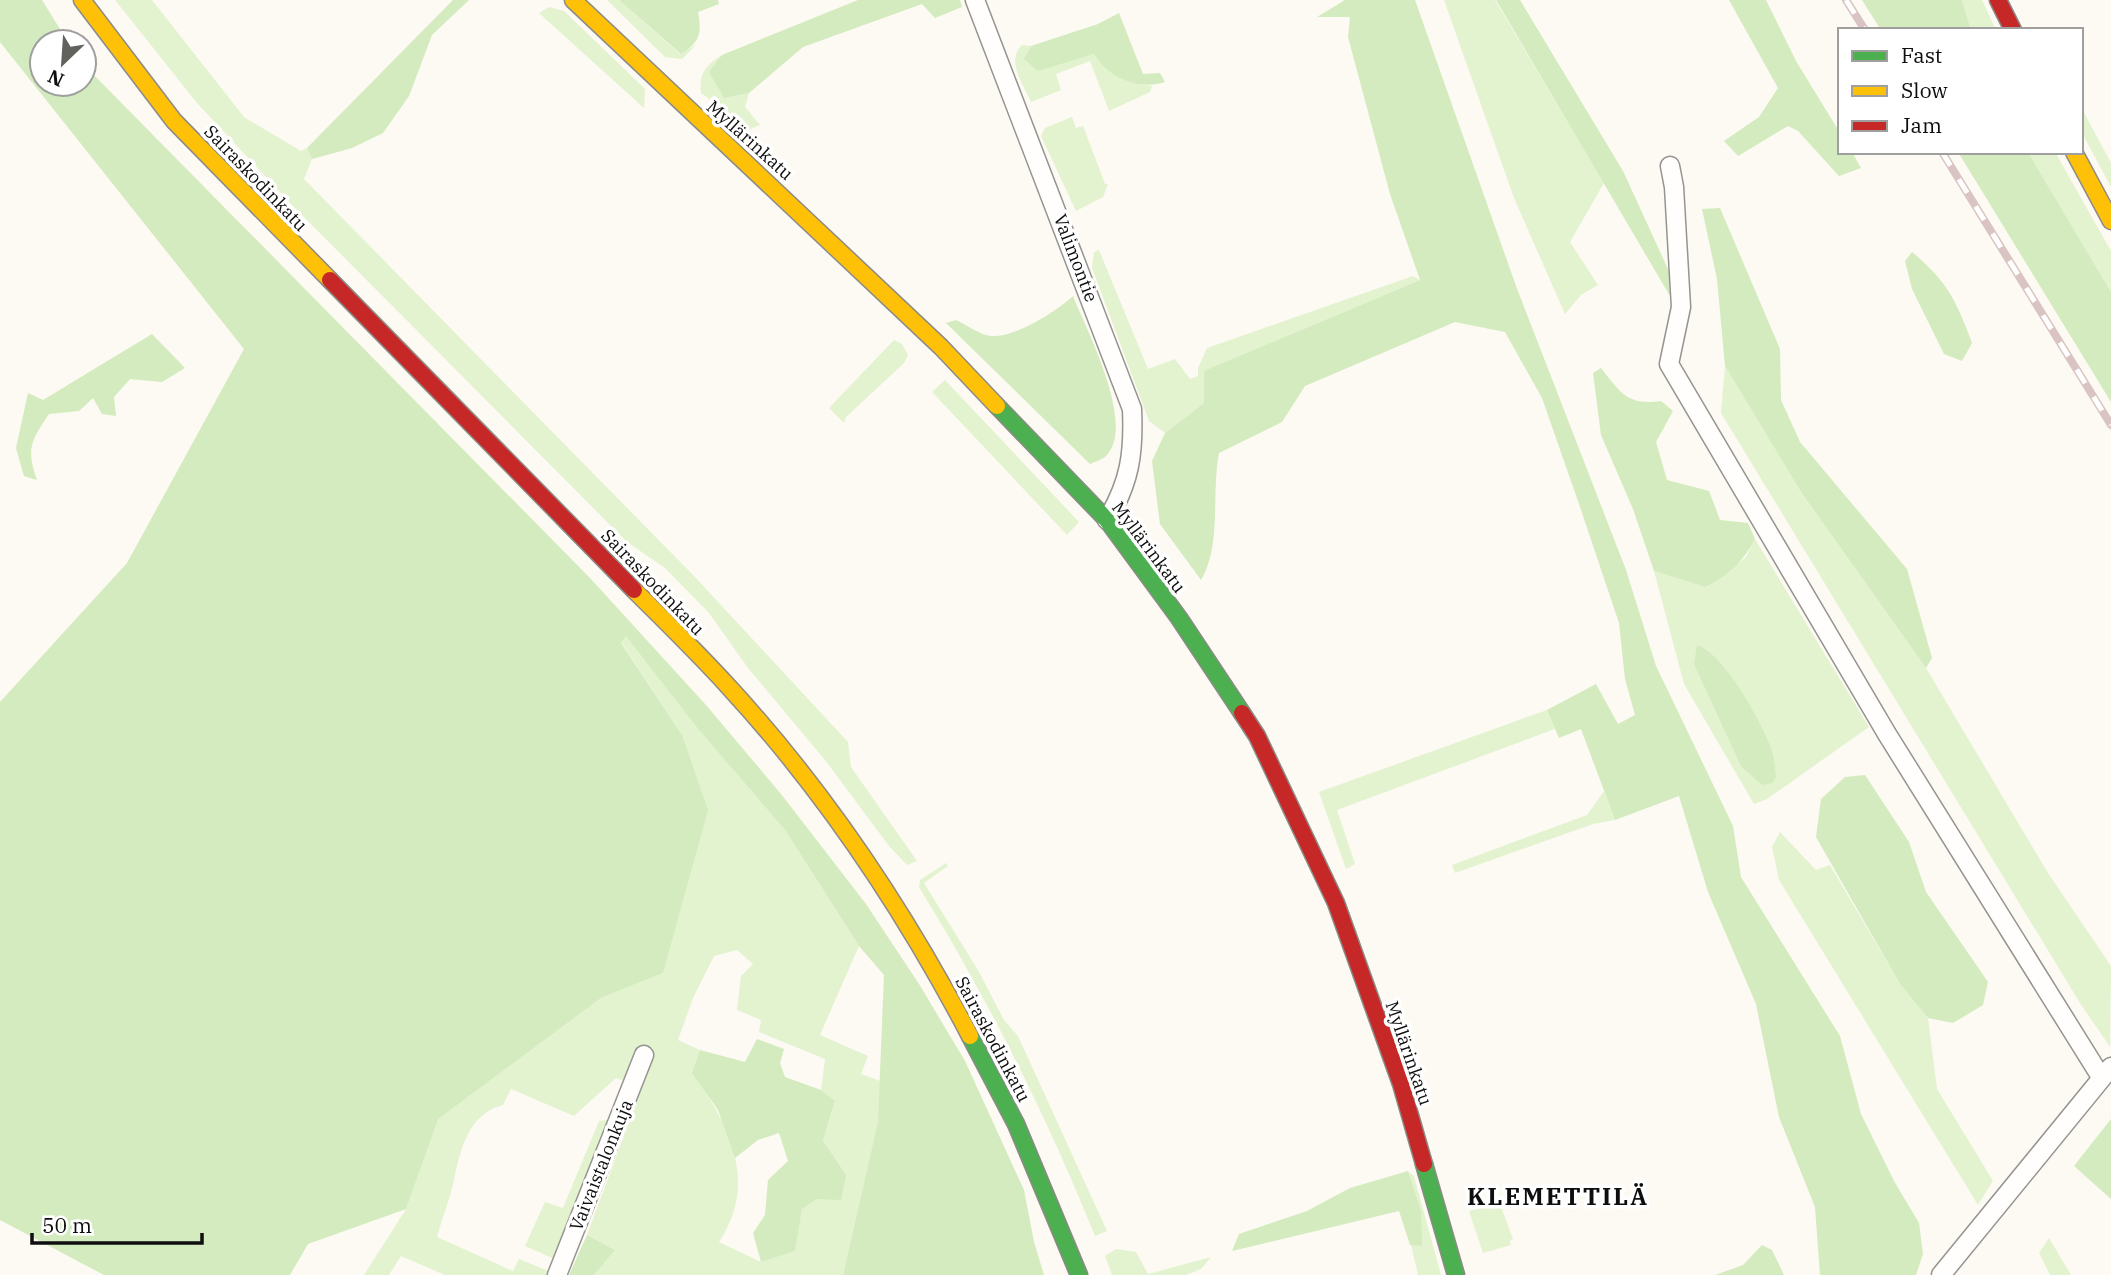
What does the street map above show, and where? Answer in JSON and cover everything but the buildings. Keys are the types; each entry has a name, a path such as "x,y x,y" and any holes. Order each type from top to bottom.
{"main road":[{"name":"Sairaskodinkatu","path":"82,0 174,121 728,686 803,777 886,888 937,974 1016,1125 1079,1275"},
{"name":"Myllärinkatu","path":"573,0 865,272 941,347 1107,520 1179,618 1257,736 1336,903 1401,1084 1456,1275"},
{"path":"1998,0 2012,28"},
{"path":"2075,154 2111,221"}],"street":[{"name":"Valimontie","path":"975,0 1132,409 1134,449 1121,496 1107,520"},
{"path":"1670,166 1681,307 1669,364 1880,723 2106,1072 1941,1275"},
{"name":"Vaivaistalonkuja","path":"557,1275 644,1055"}],"green space":[{"path":"0,0 42,0 59,28 28,28 28,77 0,42"},
{"path":"115,0 152,0 244,117 301,151 307,148 312,159 304,179 694,576 848,742 851,767 917,861 907,865 889,846 825,760 748,668 709,613 665,568 627,542 294,207 197,103"},
{"path":"453,0 469,0 432,35 409,96 383,133 352,148 312,159 307,148"},
{"path":"607,0 619,0 680,54 697,44 682,59 665,57"},
{"path":"619,0 718,0 719,4 698,12 698,37 681,54"},
{"path":"858,0 960,0 962,7 935,18 922,4 803,47 749,93 724,98 709,72 722,55"},
{"path":"1345,0 1415,0 1516,286 1626,570 1656,666 1733,826 1741,877 1840,1036 1861,1114 1894,1181 1919,1223 1923,1254 1916,1275 1820,1275 1815,1207 1779,1117 1756,1004 1708,892 1679,796 1615,820 1581,729 1559,738 1547,710 1596,684 1618,724 1635,715 1625,679 1619,623 1579,504 1542,398 1505,332 1455,322 1305,386 1282,422 1219,453 1212,551 1201,580 1160,524 1152,461 1165,433 1204,403 1204,371 1420,280 1390,194 1348,37 1350,17 1317,17"},
{"path":"1444,0 1495,0 1604,183 1570,242 1598,285 1581,295 1565,314 1514,198"},
{"path":"1496,0 1520,0 1623,171 1673,280 1670,296"},
{"path":"1729,0 1766,0 1796,61 1838,130 1838,154 1853,154 1861,168 1839,176 1798,131 1788,126 1738,156 1724,141 1759,117 1778,88"},
{"path":"1862,0 1962,0 1970,28 1880,28"},
{"path":"1962,0 1982,0 1995,28 1970,28"},
{"path":"549,7 564,11 645,89 644,108 539,13"},
{"path":"1119,13 1143,74 1160,73 1165,82 1145,85 1125,80 1107,69 1094,54 1038,71 1024,59 1031,46 1098,24"},
{"path":"1022,45 1031,46 1025,59 1038,70 1094,54 1105,67 1119,77 1152,86 1150,92 1109,111 1090,61 1056,74 1061,90 1031,102 1016,66 1017,51"},
{"path":"722,55 710,72 724,98 749,93 745,107 760,125 750,129 701,93 701,80 705,70"},
{"path":"98,79 590,578 706,705 781,794 866,904 919,984 965,1061 1024,1190 1034,1242 1044,1275 843,1275 878,1121 884,975 859,946 785,830 698,729 626,636 621,643 682,735 708,810 663,973 601,998 438,1119 406,1209 308,1244 290,1275 104,1275 0,1220 0,702 127,563 244,349 45,98 98,98"},
{"path":"2083,111 2111,163 2111,187 2083,135"},
{"path":"1072,117 1076,128 1083,126 1105,184 1108,184 1103,197 1076,211 1041,136 1045,128"},
{"path":"1959,154 2029,154 2111,292 2111,402"},
{"path":"2029,154 2056,154 2111,251 2111,292"},
{"path":"1720,208 1780,349 1781,400 1800,442 1907,569 1932,658 1926,668 1801,492 1725,366 1717,279 1702,209"},
{"path":"1099,250 1148,369 1175,359 1190,379 1198,376 1198,368 1207,348 1413,276 1420,280 1205,371 1204,403 1165,433 1149,421 1092,268 1094,252"},
{"path":"1912,252 1943,283 1961,315 1972,343 1962,361 1944,354 1912,289 1905,261"},
{"path":"1073,296 1098,354 1113,402 1116,424 1114,443 1105,457 1090,464 946,323 956,320 991,336 1012,333 1057,309"},
{"path":"152,334 185,368 162,382 130,379 114,397 116,416 102,414 93,398 79,411 49,414 32,445 32,460 37,480 24,476 16,448 28,393 43,400"},
{"path":"894,340 902,344 908,355 904,363 846,417 844,423 829,408"},
{"path":"1725,366 1801,492 1926,668 2048,873 2111,966 2110,1047 2080,1003 1721,413"},
{"path":"1601,368 1625,395 1640,401 1661,401 1673,411 1656,442 1667,480 1709,491 1720,520 1748,523 1755,539 1751,547 1735,567 1706,587 1654,571 1633,509 1601,435 1593,373"},
{"path":"945,380 1079,522 1067,535 932,392"},
{"path":"1755,539 1869,727 1767,799 1754,804 1684,684 1654,571 1707,587 1746,557"},
{"path":"626,635 698,729 785,830 859,946 820,1035 868,1056 861,1074 880,1081 878,1121 843,1275 594,1275 615,1250 587,1235 642,1087 616,1078 574,1116 511,1089 503,1105 481,1117 473,1126 462,1147 437,1237 513,1271 519,1259 551,1272 550,1275 445,1275 401,1256 389,1275 364,1275 406,1209 437,1119 601,998 663,973 682,735 621,642","holes":["737,950 753,964 741,976 737,1010 761,1020 759,1032 825,1059 821,1090 835,1102 823,1141 817,1199 802,1209 794,1251 761,1262 719,1242 731,1220 737,1198 738,1176 734,1155 718,1113 693,1073 700,1050 678,1040 693,998 714,956"]},
{"path":"1697,645 1729,673 1758,719 1772,753 1776,777 1772,783 1762,785 1741,766 1694,664"},
{"path":"1547,710 1555,729 1337,810 1355,864 1346,869 1319,792"},
{"path":"1865,775 1909,842 1926,892 1988,982 1983,1005 1953,1023 1928,1018 1900,984 1816,837 1821,799 1845,777"},
{"path":"1604,791 1615,820 1593,824 1455,873 1452,865 1587,815"},
{"path":"1780,832 1816,870 1830,865 1900,984 1928,1018 1937,1089 1993,1181 1978,1205 1779,880 1772,847"},
{"path":"946,863 948,866 924,883 978,970 1004,1020 1018,1036 1107,1231 1095,1236 1057,1146 1014,1058 969,972 919,887 920,880"},
{"path":"757,1039 784,1049 780,1063 785,1077 821,1090 835,1101 823,1141 846,1175 841,1200 817,1199 802,1209 795,1251 761,1262 753,1233 765,1215 768,1180 788,1161 779,1133 758,1140 735,1158 718,1110 692,1073 700,1050 745,1062"},
{"path":"2111,1119 2111,1199 2074,1166"},
{"path":"607,1120 611,1125 558,1254 552,1258 525,1246 545,1202 563,1208 599,1121"},
{"path":"1408,1171 1414,1176 1441,1275 1418,1275 1411,1245 1422,1246"},
{"path":"1408,1171 1421,1211 1422,1246 1410,1245 1399,1211 1232,1251 1239,1234 1307,1211 1350,1188"},
{"path":"1500,1204 1513,1239 1510,1241 1511,1245 1483,1253 1469,1211"},
{"path":"587,1235 615,1250 594,1275 569,1275"},
{"path":"2049,1238 2071,1275 2050,1275 2039,1253"},
{"path":"1762,1245 1772,1250 1784,1275 1715,1275 1743,1265"},
{"path":"1116,1249 1136,1252 1148,1274 1211,1257 1201,1269 1186,1275 1112,1275 1105,1256"}],"railway":[{"path":"1846,0 1864,28"},
{"path":"1943,154 2111,425"}],"traffic: fast":[{"path":"997,406 1107,520 1179,618 1242,713"},
{"path":"970,1036 1016,1124 1079,1275"},
{"path":"1424,1164 1456,1275"}],"traffic: slow":[{"path":"82,0 174,121 330,280"},
{"path":"573,0 941,347 997,406"},
{"path":"2075,154 2111,221"},
{"path":"634,590 727,685 797,766 890,897 970,1036"}],"traffic: jam":[{"path":"1998,0 2012,28"},
{"path":"330,280 634,590"},
{"path":"1242,713 1257,736 1336,903 1401,1084 1424,1164"}],"district":[{"name":"KLEMETTILÄ","path":"1558,1196"}]}
